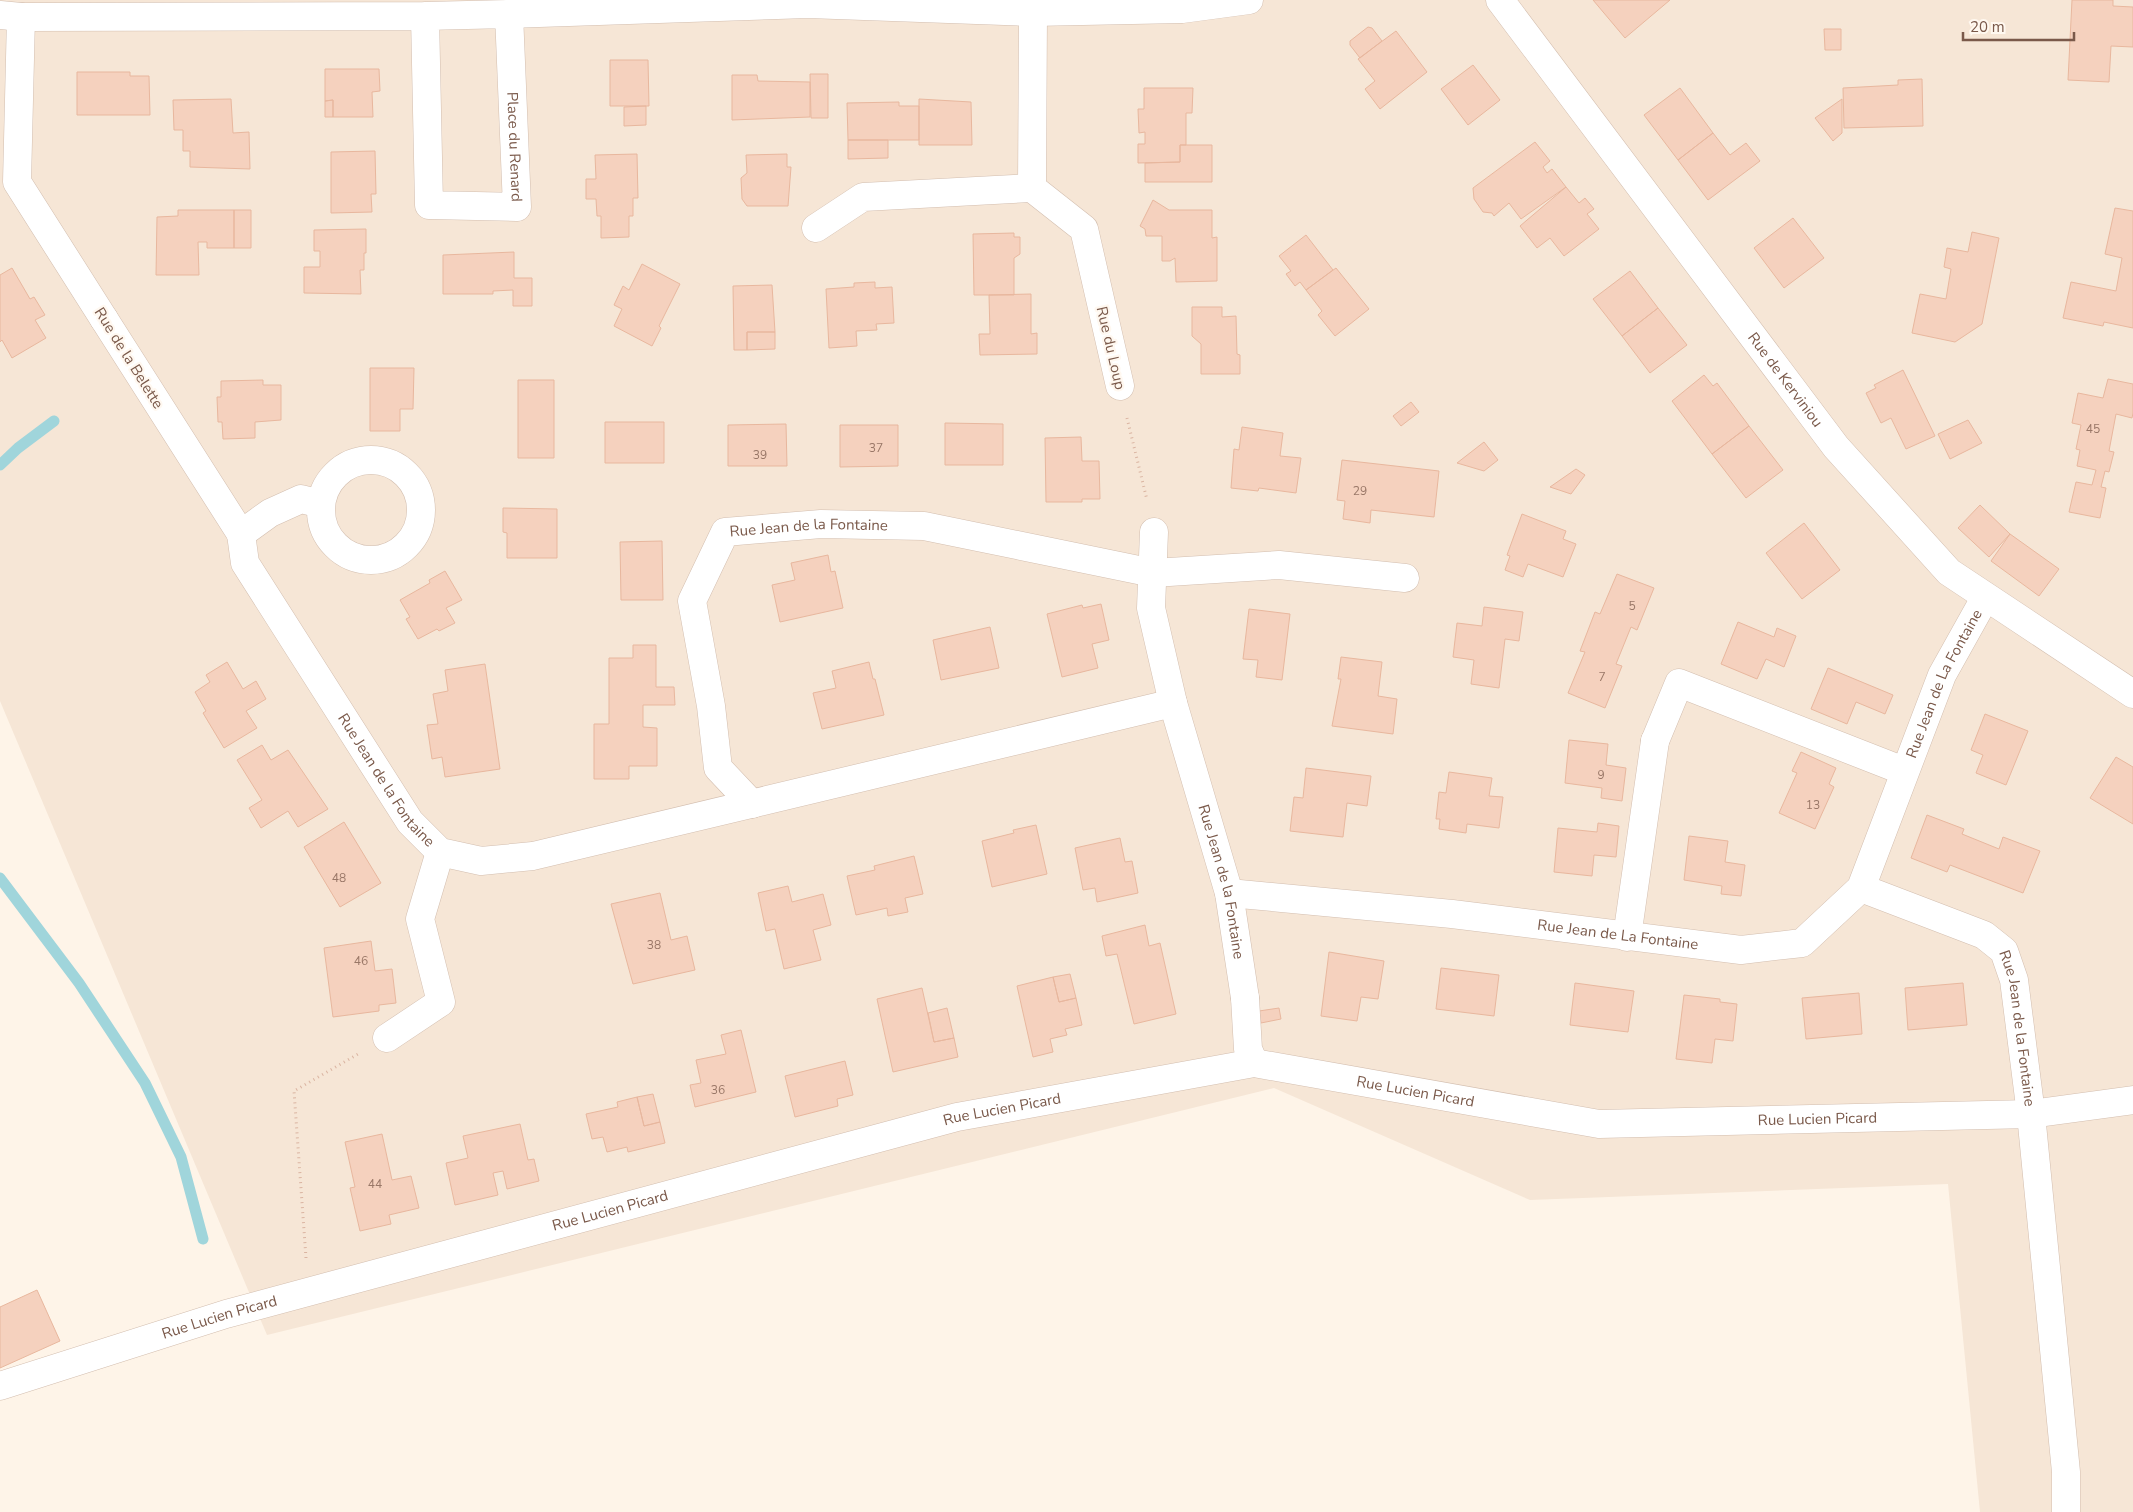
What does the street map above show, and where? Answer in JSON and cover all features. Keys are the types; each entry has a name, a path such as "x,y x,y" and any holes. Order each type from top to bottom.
{"street":[{"path":"10,16 425,16 808,2 1033,12 1182,8 1249,0"},
{"name":"Rue de Kerviniou","path":"1500,0 1836,447 1949,572 1985,598 2133,694"},
{"path":"816,228 863,197 1032,188 1033,12"},
{"name":"Place du Renard","path":"425,16 429,206 517,207 509,14"},
{"name":"Rue de la Belette","path":"10,16 8,187 104,319 240,534"},
{"name":"Rue du Loup","path":"1032,188 1084,229 1120,386"},
{"path":"240,534 270,513 301,499 321,504"},
{"name":"Rue Jean de la Fontaine","path":"752,804 718,768 711,706 692,601 725,532 821,524 924,526 1153,573 1279,565 1405,578"},
{"name":"Rue Jean de la Fontaine","path":"1154,532 1152,608 1172,704 1230,893 1245,998 1248,1049 1254,1063"},
{"name":"Rue Jean de la Fontaine","path":"240,534 245,562 410,822 440,852 481,861 533,856 1172,704"},
{"name":"Rue Jean de La Fontaine","path":"1230,893 1452,914 1741,950 1802,943 1861,888 1942,675 1985,598"},
{"name":"Rue Jean de La Fontaine","path":"1627,937 1655,741 1678,683 1904,771"},
{"name":"Rue Jean de La Fontaine","path":"387,1038 442,1002 420,919 440,852"},
{"name":"Rue Jean de la Fontaine","path":"1861,888 1984,935 2004,951 2014,980 2031,1114"},
{"name":"Rue Lucien Picard","path":"0,1386 226,1314 957,1118 1254,1063 1599,1124 2031,1114 2133,1100"},
{"path":"2031,1114 2066,1472 2066,1512"}],"path":[{"name":"Rue du Loup","path":"1120,386 1154,532"},
{"path":"308,1292 294,1091 387,1038"}],"shaded area":[{"path":"0,0 2133,0 2133,1512 1980,1512 1948,1184 1530,1200 1274,1088 267,1335 0,701"}],"building":[{"path":"1593,0 1670,0 1625,38"},
{"path":"2072,0 2113,0 2113,6 2133,7 2133,47 2111,46 2109,82 2068,80"},
{"path":"1368,27 1372,28 1382,41 1360,58 1350,45 1350,41"},
{"path":"1824,29 1841,29 1841,50 1825,50"},
{"path":"1396,31 1427,72 1380,109 1365,89 1375,81 1358,59"},
{"path":"610,60 648,60 649,106 610,106"},
{"path":"1473,65 1500,100 1468,125 1441,89"},
{"path":"325,69 379,69 380,91 372,92 373,117 333,117 333,100 325,101"},
{"path":"77,72 130,72 130,76 149,76 150,115 77,115"},
{"path":"810,74 828,74 828,118 811,118"},
{"path":"732,75 757,75 758,81 810,82 810,117 732,120"},
{"path":"1922,79 1923,126 1844,128 1843,88 1898,85 1898,80"},
{"path":"1144,88 1193,88 1192,113 1186,113 1186,145 1180,145 1180,162 1138,163 1138,144 1145,144 1145,132 1139,133 1138,109 1144,109"},
{"path":"1680,88 1713,133 1678,160 1644,115"},
{"path":"231,99 233,133 249,132 250,169 190,167 190,151 183,151 183,130 174,130 173,100"},
{"path":"919,99 971,102 972,145 919,145"},
{"path":"1842,99 1842,133 1833,141 1815,118"},
{"path":"333,100 333,117 325,117 325,101"},
{"path":"899,102 899,106 919,106 919,140 848,140 847,103"},
{"path":"646,106 646,125 624,126 624,107"},
{"path":"1713,133 1730,155 1746,143 1760,161 1708,200 1678,160"},
{"path":"848,140 888,140 888,158 848,159"},
{"path":"1535,142 1550,161 1543,167 1547,173 1552,169 1566,187 1521,219 1509,203 1494,216 1492,213 1483,212 1474,199 1473,188"},
{"path":"1180,145 1212,145 1212,182 1145,182 1145,163 1180,162"},
{"path":"375,151 376,194 371,194 372,212 331,213 331,152"},
{"path":"637,154 638,198 633,198 633,216 629,216 629,237 601,238 601,216 597,216 596,199 586,199 586,179 596,179 595,155"},
{"path":"787,154 787,167 791,167 788,206 747,206 742,199 741,178 747,173 746,155"},
{"path":"1566,187 1579,203 1585,198 1594,209 1587,214 1599,229 1564,256 1550,238 1537,248 1520,226"},
{"path":"1153,200 1169,210 1212,210 1212,238 1217,237 1217,281 1176,282 1175,258 1170,261 1162,261 1162,236 1146,236 1145,229 1140,226"},
{"path":"2115,208 2133,211 2133,328 2104,322 2103,326 2063,318 2071,282 2116,291 2122,258 2105,254"},
{"path":"178,210 234,210 234,248 207,248 207,242 198,242 199,275 156,275 157,217 178,216"},
{"path":"234,210 251,210 251,248 234,248"},
{"path":"1793,218 1824,258 1784,288 1754,248"},
{"path":"366,229 364,270 360,270 361,294 304,293 304,267 320,267 320,251 314,251 314,230"},
{"path":"1972,232 1999,238 1982,324 1955,342 1912,333 1920,294 1946,299 1951,269 1944,267 1947,248 1968,252"},
{"path":"1014,233 1014,237 1020,237 1020,254 1014,258 1014,295 974,295 973,234"},
{"path":"1306,235 1333,270 1306,290 1300,282 1295,286 1286,274 1291,271 1279,256"},
{"path":"514,252 514,278 532,278 532,306 513,306 513,290 493,291 493,294 443,294 443,255"},
{"path":"642,264 680,284 659,326 661,328 652,346 614,326 622,309 614,305 623,286 629,290"},
{"path":"12,268 30,299 34,297 45,315 35,320 46,338 12,358 2,340 0,342 0,275"},
{"path":"1336,268 1369,309 1335,336 1318,315 1322,311 1306,290"},
{"path":"1630,271 1658,308 1622,336 1593,299"},
{"path":"875,282 875,288 892,287 894,323 876,324 877,330 856,331 857,346 829,348 826,289 854,287 854,283"},
{"path":"772,285 775,332 747,332 747,350 734,350 733,286"},
{"path":"1031,294 1031,334 1037,333 1037,354 980,355 979,334 990,334 989,295"},
{"path":"1192,307 1222,307 1222,317 1236,316 1237,354 1240,355 1240,374 1201,374 1201,344 1192,336"},
{"path":"1658,308 1687,345 1650,373 1622,336"},
{"path":"747,332 775,332 775,349 747,350"},
{"path":"370,368 414,368 413,409 400,409 400,431 370,431"},
{"path":"1903,370 1935,436 1906,449 1891,418 1881,423 1866,393 1876,388 1874,385"},
{"path":"1704,375 1713,386 1717,383 1749,426 1712,454 1672,401"},
{"path":"2108,379 2133,384 2133,413 2132,418 2116,414 2109,451 2114,452 2109,472 2105,471 2101,487 2106,488 2100,518 2069,512 2076,482 2092,485 2096,470 2077,466 2080,450 2076,449 2081,425 2072,423 2078,393 2103,398"},
{"path":"263,380 263,385 281,385 281,420 255,422 255,438 223,439 222,422 218,422 217,397 221,397 221,381"},
{"path":"518,380 554,380 554,458 518,458"},
{"path":"1411,402 1419,412 1401,426 1393,416"},
{"path":"1968,420 1982,443 1950,459 1938,434"},
{"path":"605,422 664,422 664,463 605,463"},
{"path":"945,423 1003,424 1003,465 945,465"},
{"path":"786,424 787,466 728,466 728,425"},
{"path":"840,425 898,425 898,466 840,467"},
{"path":"1749,426 1783,470 1746,498 1712,454"},
{"path":"1242,427 1283,433 1280,456 1301,458 1296,493 1259,488 1258,491 1231,488 1234,449 1239,450"},
{"path":"1081,437 1082,461 1099,461 1100,499 1082,499 1082,502 1046,502 1045,438"},
{"path":"1484,442 1498,460 1484,471 1457,463"},
{"path":"1342,460 1439,471 1434,517 1371,510 1370,523 1343,519 1345,501 1337,500"},
{"path":"1576,469 1585,475 1571,494 1550,487"},
{"path":"1980,505 2010,534 1989,557 1958,528"},
{"path":"503,508 557,509 557,558 507,558 507,533 503,532"},
{"path":"1522,514 1566,531 1563,539 1576,544 1563,577 1528,564 1523,577 1505,570 1510,556 1507,555"},
{"path":"1804,523 1840,570 1802,599 1766,553"},
{"path":"2010,534 2059,569 2039,596 1991,561"},
{"path":"662,541 663,600 621,600 620,542"},
{"path":"828,555 831,572 835,571 843,608 780,622 772,585 795,580 791,563"},
{"path":"445,571 462,600 446,608 455,623 439,631 437,629 418,639 406,619 410,617 400,600 430,583 429,580"},
{"path":"1617,574 1654,588 1637,630 1631,627 1616,664 1622,666 1605,708 1568,693 1585,652 1580,651 1595,612 1600,614"},
{"path":"1101,604 1109,640 1092,644 1098,668 1062,677 1047,614 1082,605 1083,608"},
{"path":"1484,607 1523,612 1519,641 1505,639 1499,688 1471,684 1474,660 1453,657 1457,623 1482,626"},
{"path":"1249,609 1290,614 1282,680 1256,677 1258,660 1243,659"},
{"path":"1738,622 1774,637 1777,628 1796,636 1784,667 1766,659 1757,679 1721,664"},
{"path":"990,627 999,668 941,680 933,640"},
{"path":"633,645 656,645 656,687 674,687 675,705 643,705 643,727 657,728 657,766 629,766 629,779 594,779 594,724 609,724 609,658 633,658"},
{"path":"1341,657 1382,662 1378,696 1397,699 1393,734 1332,726 1341,679 1338,679"},
{"path":"227,662 243,689 256,681 266,699 246,711 257,728 224,748 203,713 206,711 195,692 210,682 206,675"},
{"path":"869,662 884,715 822,729 813,693 836,688 832,671"},
{"path":"485,664 500,769 445,777 442,757 432,759 427,725 438,724 433,694 448,691 445,670"},
{"path":"1828,668 1893,695 1885,714 1856,702 1847,724 1811,709"},
{"path":"1985,714 2028,731 2006,785 1976,773 1983,755 1971,750"},
{"path":"1569,740 1608,744 1606,765 1626,768 1622,801 1601,798 1602,788 1565,783"},
{"path":"262,745 271,760 288,750 328,809 298,827 288,811 261,828 249,808 262,800 237,760"},
{"path":"1801,752 1836,768 1829,784 1834,787 1815,829 1779,813 1797,773 1792,771"},
{"path":"2116,757 2133,767 2133,824 2090,798"},
{"path":"1306,768 1371,776 1367,806 1347,803 1343,837 1290,831 1294,797 1303,798"},
{"path":"1449,772 1492,778 1489,796 1503,797 1499,828 1467,824 1466,833 1439,829 1440,819 1436,819 1439,792 1446,793"},
{"path":"1927,815 1964,829 1962,834 1999,849 2003,837 2040,851 2023,893 1950,865 1947,872 1911,858"},
{"path":"344,822 381,883 340,907 304,847"},
{"path":"1598,823 1619,826 1616,857 1594,855 1592,876 1554,872 1558,828 1597,832"},
{"path":"1036,825 1047,874 992,887 982,841 1014,833 1013,830"},
{"path":"1689,836 1728,841 1725,862 1745,865 1741,896 1721,894 1722,886 1684,880"},
{"path":"1120,838 1125,862 1132,861 1138,893 1097,902 1095,888 1083,890 1075,848"},
{"path":"914,856 923,894 905,898 908,912 888,916 887,908 856,915 847,876 875,870 874,866"},
{"path":"788,886 792,902 823,894 831,925 813,930 821,960 784,969 775,929 766,931 758,893"},
{"path":"660,893 671,940 687,936 695,970 633,984 611,904"},
{"path":"1145,925 1149,946 1160,943 1176,1014 1134,1024 1117,954 1106,956 1102,936"},
{"path":"371,941 375,971 392,969 396,1003 379,1005 379,1011 333,1017 324,948"},
{"path":"1329,952 1384,961 1378,999 1361,997 1357,1021 1321,1016"},
{"path":"1441,968 1499,975 1494,1016 1436,1009"},
{"path":"1070,974 1076,998 1059,1002 1053,977"},
{"path":"1053,977 1059,1002 1076,998 1082,1025 1065,1029 1067,1035 1050,1039 1053,1052 1033,1057 1017,986"},
{"path":"1575,983 1634,991 1628,1032 1570,1025"},
{"path":"1963,983 1967,1025 1908,1030 1905,988"},
{"path":"922,988 934,1042 954,1038 958,1057 893,1072 877,999"},
{"path":"1859,993 1862,1034 1806,1039 1802,998"},
{"path":"1684,995 1720,999 1720,1002 1737,1004 1733,1041 1715,1039 1712,1063 1676,1059"},
{"path":"947,1008 954,1038 934,1042 928,1013"},
{"path":"1279,1008 1281,1019 1261,1023 1259,1011"},
{"path":"741,1030 756,1092 695,1107 690,1085 701,1083 696,1060 726,1054 721,1035"},
{"path":"845,1061 853,1095 837,1099 838,1106 795,1117 785,1076"},
{"path":"653,1094 660,1122 644,1126 637,1097"},
{"path":"637,1097 644,1126 660,1122 665,1143 628,1152 627,1147 607,1152 603,1137 592,1139 586,1114 618,1107 617,1102"},
{"path":"520,1124 528,1160 534,1159 539,1181 507,1189 503,1171 493,1173 498,1195 455,1205 446,1163 468,1158 463,1136"},
{"path":"382,1134 392,1180 411,1176 419,1208 389,1215 391,1224 360,1231 350,1188 355,1187 345,1142"},
{"path":"37,1290 60,1341 0,1368 0,1307"}],"waterway":[{"path":"0,465 18,448 54,421"},
{"path":"0,878 79,983 145,1083 181,1157 203,1239"}]}
